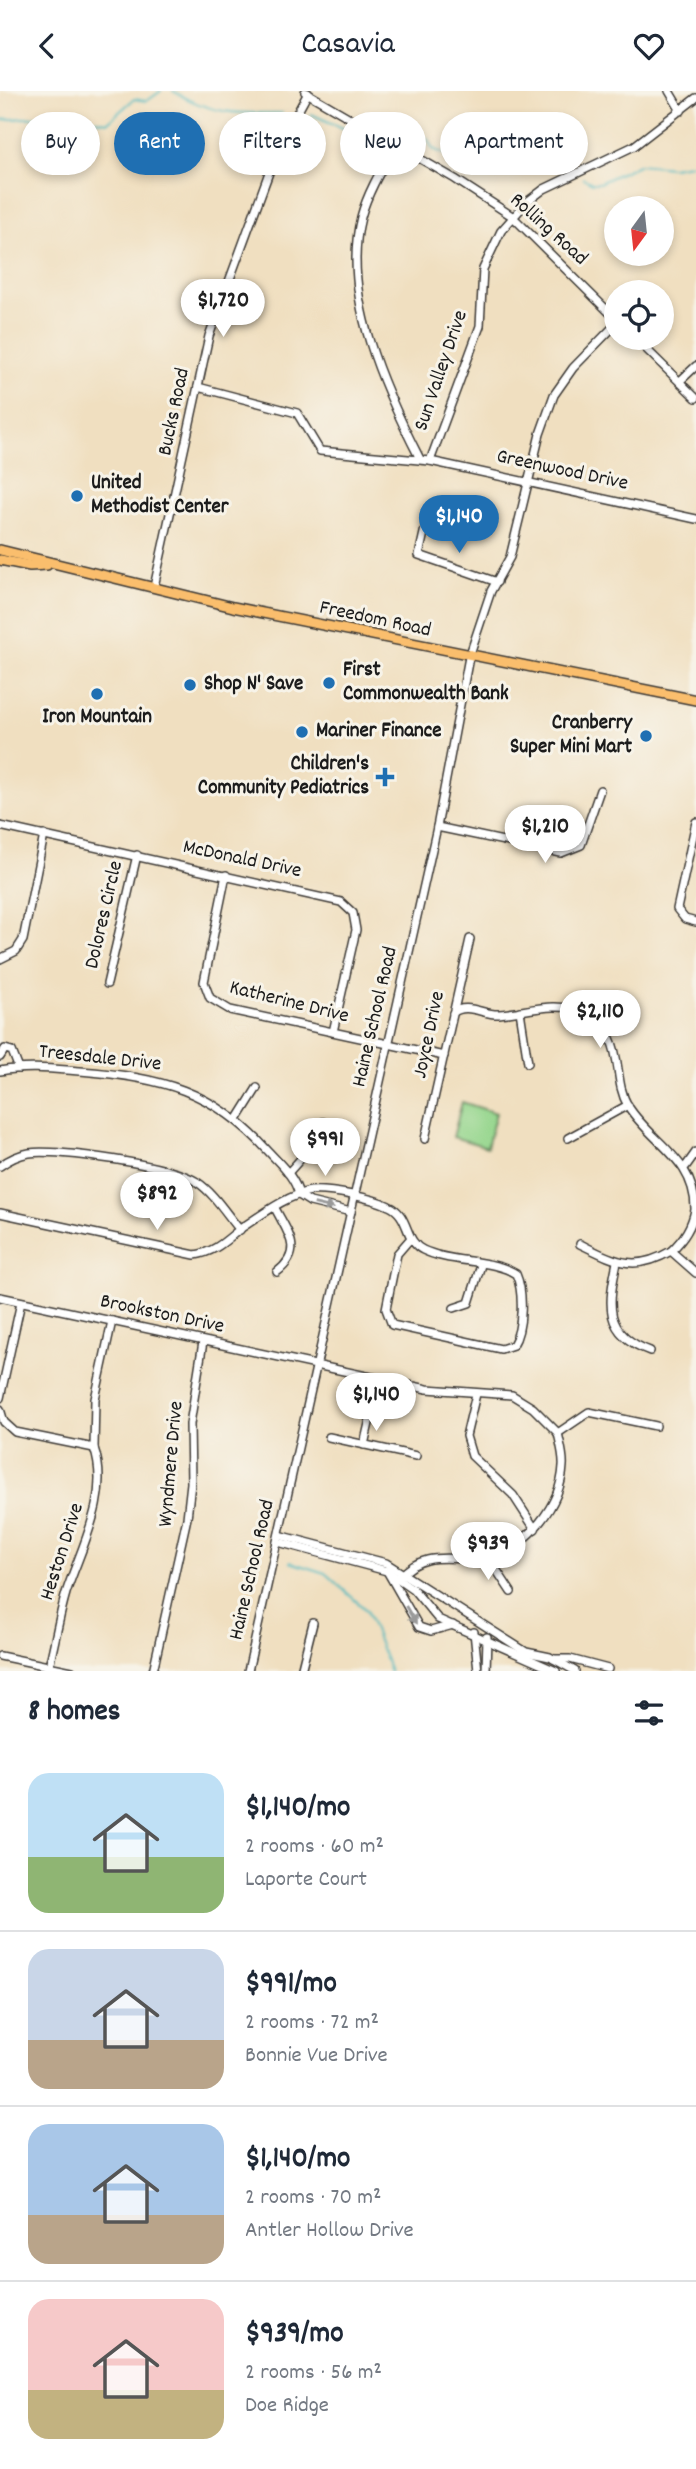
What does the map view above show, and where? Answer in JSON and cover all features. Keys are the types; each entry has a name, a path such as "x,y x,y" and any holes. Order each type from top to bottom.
{"main road":[{"name":"Freedom Road","path":"0,550 233,607 469,657 696,700"},
{"name":"Freedom Road","path":"0,560 30,566 50,564"}],"street":[{"path":"669,91 681,111"},
{"name":"Rolling Road","path":"306,92 341,112"},
{"name":"Bucks Road","path":"154,587 209,336 283,136 306,92"},
{"name":"Sun Valley Drive","path":"430,461 480,326 482,276 486,257 512,216 544,189 626,150 696,98"},
{"name":"Rolling Road","path":"426,163 512,216 604,309"},
{"path":"380,175 364,207 357,255 363,308 375,365 420,459"},
{"name":"Haine School Road","path":"248,1671 437,827 469,657 480,619 510,558 540,434 554,395 573,368 604,334"},
{"path":"648,350 696,398"},
{"path":"680,381 696,366"},
{"name":"Greenwood Drive","path":"198,387 297,413 320,451 420,459 696,519"},
{"path":"426,524 419,555 497,582"},
{"path":"437,827 561,853 581,845 600,790"},
{"path":"696,823 694,843 677,909 685,919 696,922"},
{"name":"McDonald Drive","path":"0,826 336,899 352,913 355,939 333,1032"},
{"path":"0,959 16,951 23,940 44,835"},
{"name":"Dolores Circle","path":"107,984 137,855"},
{"name":"Katherine Drive","path":"226,875 204,982 208,995 219,1006 444,1056"},
{"name":"Joyce Drive","path":"425,1139 470,939"},
{"path":"453,1013 463,1007 494,1014 566,1007 583,1013 600,1025 614,1048 628,1105 686,1166 693,1180 696,1205 686,1234 671,1251 641,1263 617,1262 580,1244"},
{"path":"520,1011 528,1063"},
{"name":"Treesdale Drive","path":"19,1069 12,1051 5,1049 0,1058 1,1070 109,1073 152,1079 202,1097 237,1120 288,1173 299,1195"},
{"path":"237,1120 257,1088"},
{"path":"568,1138 628,1105"},
{"path":"288,1173 315,1143 323,1122"},
{"path":"686,1166 696,1152"},
{"path":"0,1166 18,1156 40,1153 107,1158 186,1177 203,1187 240,1230"},
{"path":"0,1213 195,1255 217,1249 240,1230 299,1195 312,1191 354,1196 393,1207 404,1219 410,1239 416,1246 432,1254 511,1271 519,1280 519,1330 513,1345 500,1349 398,1328 388,1321 386,1309 397,1254 410,1239"},
{"path":"299,1195 310,1202 351,1212"},
{"path":"275,1208 289,1234 292,1249 290,1261 277,1272"},
{"path":"671,1251 696,1273"},
{"path":"617,1262 612,1286 611,1315 616,1327 629,1341 650,1351"},
{"path":"454,1308 469,1303 481,1265"},
{"name":"Brookston Drive","path":"0,1297 379,1380 427,1389 512,1395 533,1408 558,1433"},
{"path":"0,1398 21,1302"},
{"name":"Heston Drive","path":"49,1666 65,1597 99,1498 100,1465 94,1448 95,1399 112,1321"},
{"name":"Wyndmere Drive","path":"153,1671 187,1518 191,1483 190,1424 203,1342"},
{"path":"364,1445 379,1380"},
{"path":"476,1394 466,1436 472,1456 513,1495 535,1529"},
{"path":"0,1409 4,1422 15,1432 94,1448"},
{"path":"401,1576 414,1562 438,1558 488,1557 511,1546 535,1529 556,1501 564,1464 558,1433 589,1412 656,1426"},
{"path":"329,1437 416,1456"},
{"path":"278,1538 401,1576 438,1619 474,1632 556,1671"},
{"path":"278,1538 378,1559 401,1576 530,1654 570,1659 608,1669"},
{"path":"488,1557 511,1591"},
{"path":"387,1571 419,1626 431,1631 456,1626"},
{"path":"456,1610 456,1626"},
{"path":"301,1671 313,1623"},
{"path":"482,1625 488,1639 486,1671"},
{"path":"474,1632 478,1671"},
{"path":"0,1655 72,1671"},
{"path":"543,1665 554,1659"},
{"path":"554,1659 575,1671"}],"green space":[{"path":"462,1102 496,1113 487,1147 453,1137"}],"waterway":[{"path":"0,120 63,115 108,122 134,99 147,101 161,91"},
{"path":"173,91 200,105 239,112"},
{"path":"326,121 340,127"},
{"path":"426,138 433,149 440,152"},
{"path":"583,178 599,183 640,164 672,167 696,163"},
{"path":"290,1562 325,1573 366,1610 390,1671"}],"place":[{"name":"United Methodist Center","path":"77,496"},
{"name":"First Commonwealth Bank","path":"329,683"},
{"name":"Shop N' Save","path":"190,685"},
{"name":"Iron Mountain","path":"97,694"},
{"name":"Mariner Finance","path":"302,732"},
{"name":"Cranberry Super Mini Mart","path":"646,736"},
{"name":"Children's Community Pediatrics","path":"385,777"}]}
